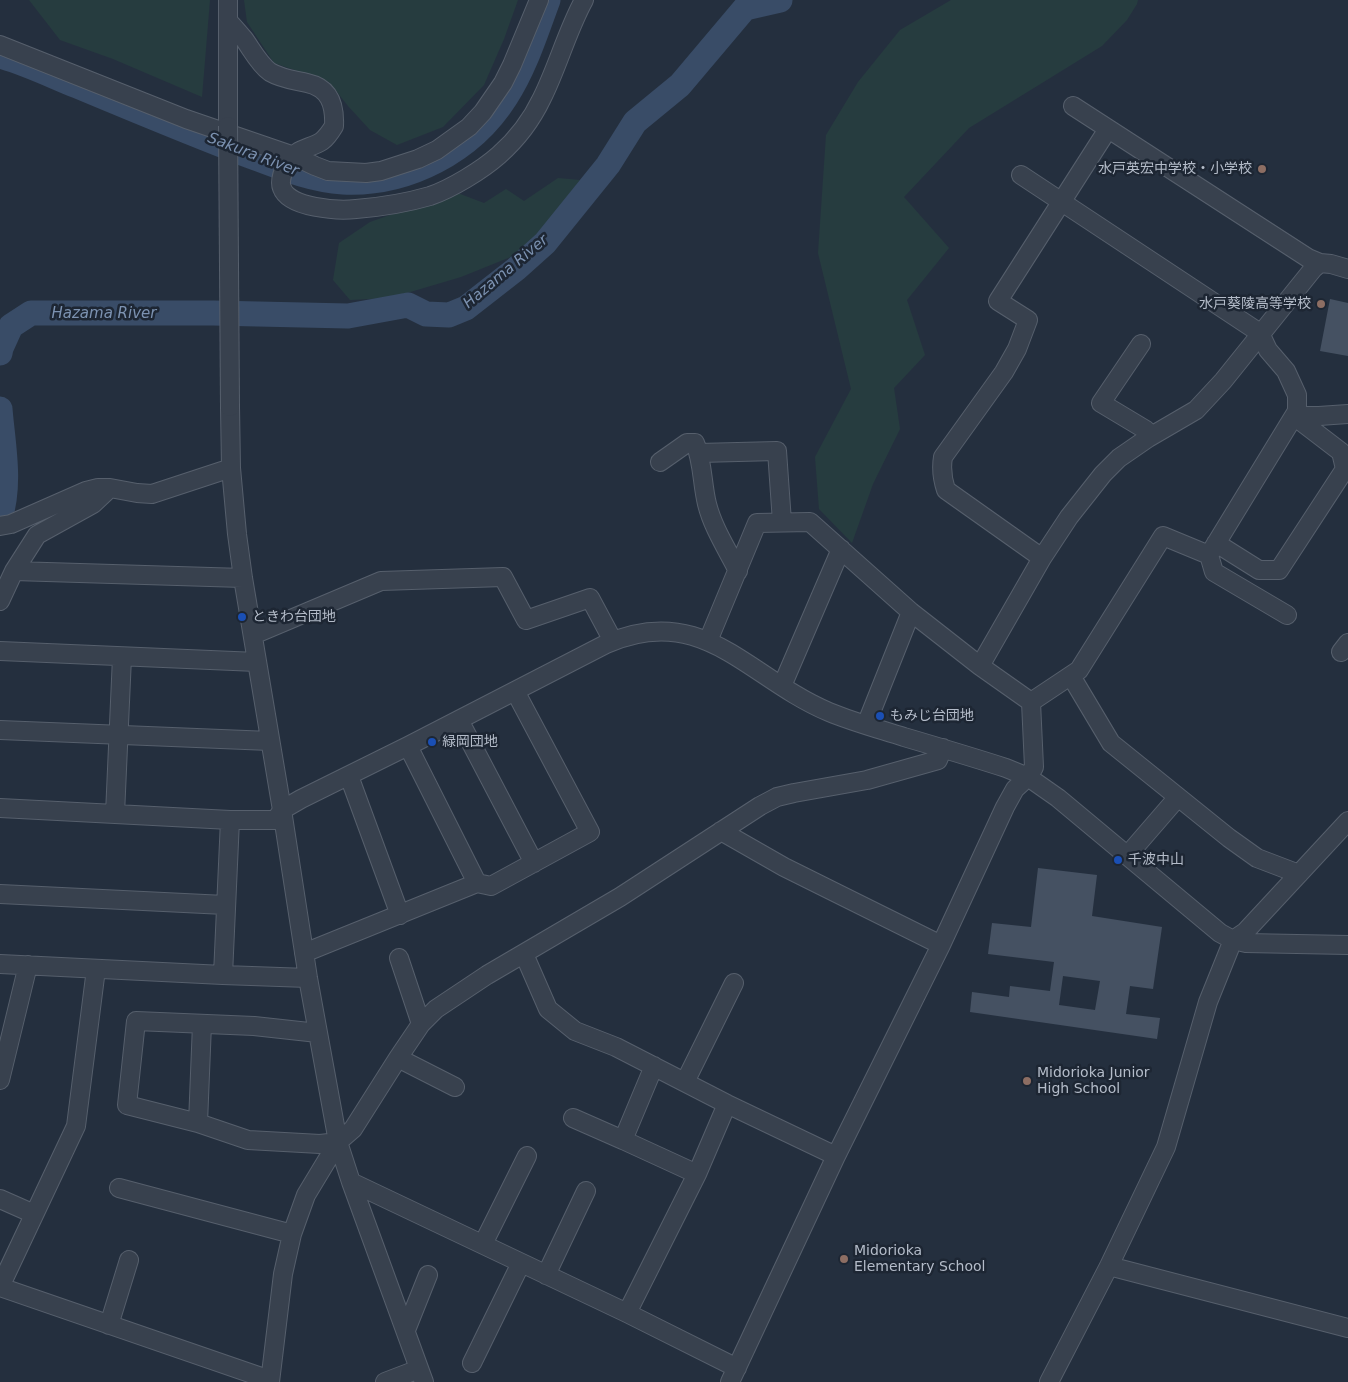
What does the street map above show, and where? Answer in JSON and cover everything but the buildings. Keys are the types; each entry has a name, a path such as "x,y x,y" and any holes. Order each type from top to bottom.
{"street":[{"path":"228,0 231,468 237,534 308,978 338,1142 422,1376 385,1382"},
{"path":"0,45 290,160 328,171 381,171 418,159 437,150 469,127 483,112 493,99 512,66 539,0"},
{"path":"228,22 269,71 285,79 309,83 320,88 330,97 334,106 334,126 322,140 302,149 290,160 281,180 282,188 286,194 296,202 314,206 356,210 396,204 432,195 460,183 498,156 514,140 542,99 584,0"},
{"path":"1073,106 1308,258 1320,263 1348,269"},
{"path":"1042,558 946,490 941,468 943,457 1004,372 1017,349 1028,320 998,301 1108,129"},
{"path":"1020,175 1260,333 1268,350 1286,371 1297,395 1297,411 1212,549 1214,572 1287,615"},
{"path":"980,666 1042,558 1069,517 1103,474 1119,458 1148,438 1196,410 1223,380 1312,269 1320,263"},
{"path":"1141,344 1101,403 1146,430 1148,438"},
{"path":"1294,416 1348,414"},
{"path":"1031,702 1079,670 1163,536 1212,549 1259,570 1280,570 1344,469 1341,452 1294,416"},
{"path":"660,462 688,443 695,443 699,453 707,504 716,530 738,571"},
{"path":"699,453 778,451 782,522"},
{"path":"5,525 86,491 110,488 152,494 231,468"},
{"path":"0,601 14,571 37,535 93,504 110,488"},
{"path":"708,641 757,523 810,522 910,612 980,666 1031,702"},
{"path":"782,686 841,550"},
{"path":"14,571 243,578"},
{"path":"252,635 381,582 503,577 526,620 590,598 613,641"},
{"path":"866,725 910,612"},
{"path":"0,808 230,820 276,820 282,810 302,799 613,641 637,633 665,631 695,636 719,646 814,705 866,725 1006,768 1028,777 1058,798 1220,933 1233,940 1348,945"},
{"path":"0,652 257,662"},
{"path":"115,814 122,657"},
{"path":"1071,676 1111,743 1229,838 1257,858 1299,874"},
{"path":"304,953 477,883 491,886 590,832 516,691"},
{"path":"351,1182 627,1313 734,1375 836,1156 941,945 1005,807 1015,790 1028,777 1034,767 1031,702"},
{"path":"459,720 534,863"},
{"path":"0,730 270,741"},
{"path":"408,746 477,883"},
{"path":"96,969 76,1126 0,1288 270,1381 283,1274 292,1234 306,1195 338,1142 353,1129 421,1024 436,1009 486,975 620,897 720,831 777,797 794,792 867,780 938,760 943,748"},
{"path":"349,776 400,915"},
{"path":"1127,856 1178,797"},
{"path":"223,975 230,820"},
{"path":"1049,1382 1109,1266 1166,1147 1208,1002 1233,940 1245,932 1348,821"},
{"path":"720,831 784,867 941,945"},
{"path":"0,894 226,905"},
{"path":"524,954 548,1009 575,1031 616,1047 727,1104 836,1156"},
{"path":"399,958 421,1024"},
{"path":"0,964 308,978"},
{"path":"0,1080 28,966"},
{"path":"685,1082 734,983"},
{"path":"318,1032 254,1026 136,1021 127,1105 198,1123 248,1140 320,1144 338,1142"},
{"path":"198,1123 202,1024"},
{"path":"398,1058 455,1086"},
{"path":"623,1140 654,1066"},
{"path":"627,1313 697,1174 727,1104"},
{"path":"573,1118 697,1174"},
{"path":"483,1244 527,1156"},
{"path":"119,1188 292,1234"},
{"path":"546,1275 586,1191"},
{"path":"0,1199 34,1214"},
{"path":"109,1325 129,1260"},
{"path":"472,1363 521,1263"},
{"path":"1109,1266 1348,1328"},
{"path":"406,1330 428,1275"}],"green space":[{"path":"29,0 210,0 202,97 113,59 60,40"},
{"path":"244,0 518,0 484,85 443,127 397,145 370,130 329,82 274,63 247,22"},
{"path":"951,0 1138,0 1127,20 1102,46 969,128 904,197 949,248 907,300 925,355 894,388 900,429 873,484 852,543 819,509 815,457 851,389 818,253 826,135 858,82 900,30"},
{"path":"558,178 580,180 528,250 461,277 390,298 350,300 333,280 339,243 370,222 455,192 484,203 506,189 524,201"}],"waterway":[{"name":"Sakura River","path":"0,56 29,66 201,137 292,171 330,181 367,181 391,178 414,171 436,161 457,148 475,133 492,116 513,86 530,50 548,0"},
{"name":"Hazama River","path":"0,353 11,326 31,313 213,313 348,316 408,305 426,314 449,315 466,308 516,269 545,243 608,165 635,122 680,85 745,8 780,0"},
{"name":"Hazama River","path":"0,409 6,478 0,518"}],"place":[{"name":"水戸英宏中学校・小学校","path":"1262,169"},
{"name":"水戸葵陵高等学校","path":"1321,304"},
{"name":"ときわ台団地","path":"242,617"},
{"name":"もみじ台団地","path":"880,716"},
{"name":"緑岡団地","path":"432,742"},
{"name":"千波中山","path":"1118,860"},
{"name":"Midorioka Junior High School","path":"1027,1081"},
{"name":"Midorioka Elementary School","path":"844,1259"}]}
